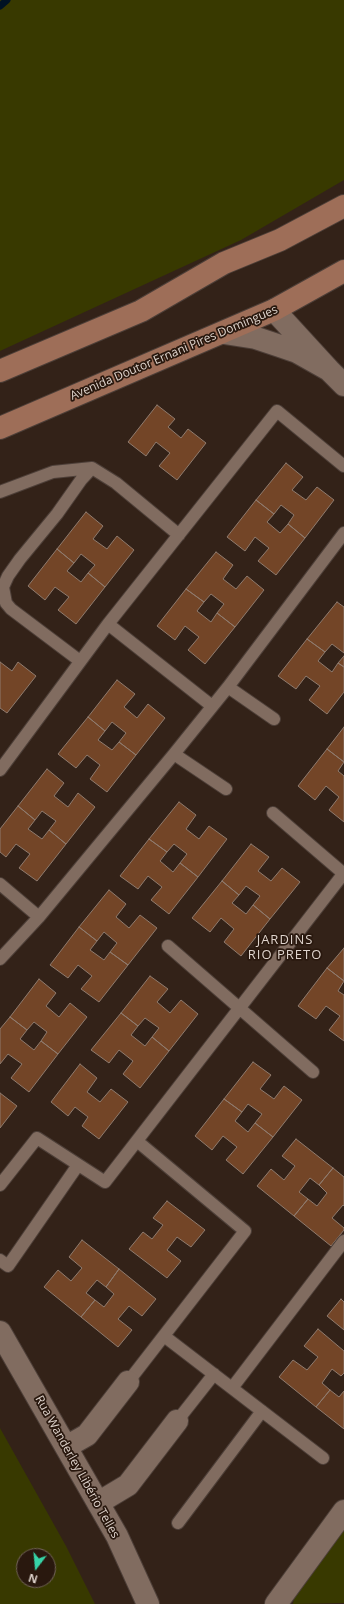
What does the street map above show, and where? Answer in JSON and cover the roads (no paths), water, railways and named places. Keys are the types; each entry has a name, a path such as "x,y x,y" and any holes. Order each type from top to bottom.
{"main road":[{"path":"0,371 141,311 224,263 280,240 344,206"},
{"name":"Avenida Doutor Ernani Pires Domingues","path":"0,428 224,333 274,310 344,271"}],"street":[{"path":"274,310 336,377"},
{"path":"224,333 256,338 297,352 336,377"},
{"name":"Rua Wanderley Libério Telles","path":"0,1332 116,1536 148,1604"},
{"path":"66,1447 87,1435 128,1382"},
{"path":"98,1503 128,1485 177,1421"},
{"path":"276,1604 344,1511"}],"lane":[{"path":"0,770 108,624 277,411 344,466"},
{"path":"0,492 52,472 92,468 116,483 179,535"},
{"path":"80,661 11,609 6,603 3,587 8,576 20,559 92,468"},
{"path":"0,959 39,917 174,754 228,687 344,533"},
{"path":"108,624 212,706"},
{"path":"228,687 274,719"},
{"path":"174,754 226,789"},
{"path":"0,1185 37,1138 105,1182 344,873 273,813"},
{"path":"0,884 39,917"},
{"path":"168,946 313,1072"},
{"path":"128,1382 245,1231 137,1141"},
{"path":"0,1260 8,1266 78,1165"},
{"path":"232,1388 344,1241"},
{"path":"164,1336 323,1458"},
{"path":"177,1421 214,1374"},
{"path":"178,1523 262,1411"}],"waterway":[{"path":"0,6 7,0"}],"district":[{"name":"JARDINS RIO PRETO","path":"285,948"}]}
